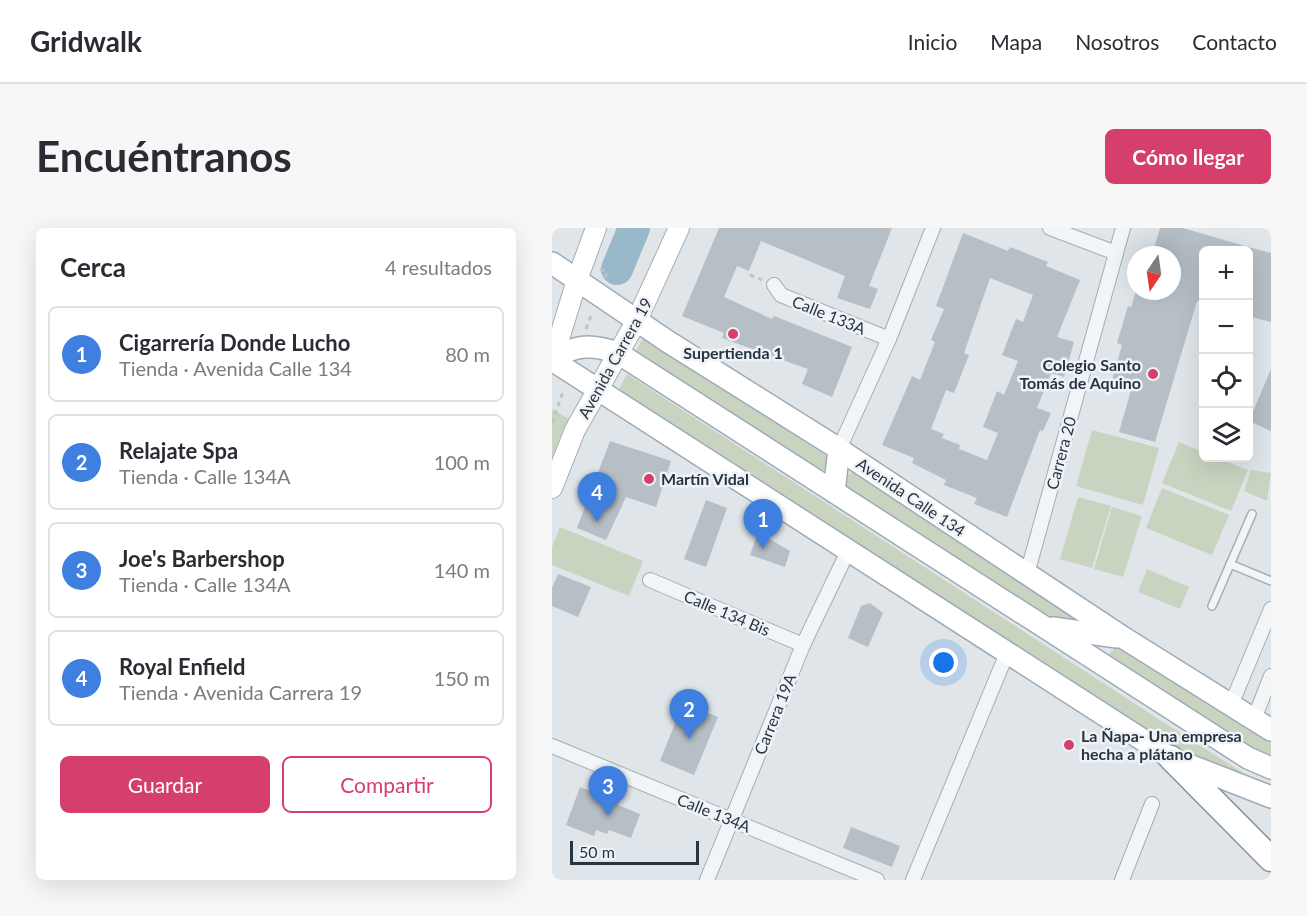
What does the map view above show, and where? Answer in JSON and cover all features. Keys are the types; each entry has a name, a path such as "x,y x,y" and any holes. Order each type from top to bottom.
{"highway":[{"path":"1171,758 1271,859"}],"main road":[{"path":"552,361 596,228"},
{"name":"Avenida Carrera 19","path":"552,488 575,430 637,320 679,228"},
{"name":"Avenida Calle 134","path":"552,263 839,449 1124,638 1262,725"},
{"path":"552,361 580,346 596,346 618,353 1248,758 1271,768"},
{"path":"552,361 1171,758 1271,797"},
{"path":"834,492 839,449"},
{"path":"1046,627 1124,638"}],"street":[{"path":"839,449 889,339 933,228"},
{"path":"1050,228 1116,253"},
{"name":"Carrera 20","path":"1027,574 1123,228"},
{"name":"Calle 133A","path":"774,285 782,295 889,339"},
{"name":"Carrera 19A","path":"707,880 803,645 848,551"},
{"name":"Calle 134 Bis","path":"650,580 803,645"},
{"path":"1231,705 1271,609"},
{"path":"913,880 1007,653"},
{"path":"1262,725 1271,676"},
{"name":"Calle 134A","path":"552,746 877,880"},
{"path":"1122,880 1152,804"}],"lane":[{"path":"1212,606 1252,514"},
{"path":"1230,564 1271,581"}],"path":[{"path":"552,423 565,386"}],"green space":[{"path":"643,338 824,454 832,463 820,473 635,353"},
{"path":"627,374 1248,776 1244,782 1173,750 616,395"},
{"path":"552,409 569,419 552,463"},
{"path":"1092,430 1159,448 1143,505 1076,486"},
{"path":"1179,442 1199,450 1199,462 1227,462 1248,470 1231,511 1162,483"},
{"path":"1251,470 1271,473 1267,501 1244,491"},
{"path":"853,471 1082,622 1059,628 844,490 844,479"},
{"path":"1162,488 1229,515 1212,555 1146,528"},
{"path":"1078,497 1111,506 1092,568 1060,559"},
{"path":"1112,507 1142,516 1123,577 1094,569"},
{"path":"560,527 643,561 629,596 552,565 552,547"},
{"path":"1147,569 1189,587 1180,609 1138,592"},
{"path":"1117,646 1271,743 1271,763 1106,657"}],"building":[{"path":"719,228 892,228 869,286 878,289 870,309 837,298 845,276 761,241 749,271 737,266 724,297 772,319 774,316 852,347 832,397 802,384 808,369 722,338 724,333 682,316"},
{"path":"1160,228 1183,228 1245,246 1199,246 1199,302 1197,301 1155,442 1119,432 1131,390 1111,384 1122,345 1117,343 1128,306 1131,307 1133,300 1181,300 1181,246 1155,246"},
{"path":"963,233 1008,251 1010,247 1048,262 1046,266 1080,280 1057,337 1074,342 1064,377 1051,373 1037,408 1051,413 1043,431 1040,430 1007,517 974,504 977,498 944,485 946,480 912,463 914,458 882,445 912,376 920,380 935,342 931,340 944,309 936,306","holes":["990,278 1033,295 1023,322 1016,319 1002,355 1018,361 1004,395 997,391 983,427 998,433 987,460 959,449 960,445 942,438 944,434 931,429 946,390 954,393 969,355 964,353"]},
{"path":"1253,248 1271,253 1271,322 1253,317"},
{"path":"1271,369 1271,431 1253,423 1253,412"},
{"path":"610,441 671,461 656,507 626,497 606,540 577,528"},
{"path":"706,500 727,508 706,567 684,559"},
{"path":"758,532 790,551 785,567 750,555"},
{"path":"558,574 591,587 578,617 552,606 552,588"},
{"path":"870,603 883,613 868,647 848,638 861,606"},
{"path":"683,703 718,717 694,775 660,761"},
{"path":"580,787 619,802 618,805 640,814 631,838 609,830 607,834 596,830 594,836 566,825"},
{"path":"851,827 900,846 892,867 843,848"}],"waterway":[{"path":"617,269 634,228"}],"place":[{"name":"Supertienda 1","path":"733,334"},
{"name":"Colegio Santo Tomás de Aquino","path":"1153,374"},
{"name":"Martín Vidal","path":"649,479"},
{"name":"Royal Enfield","path":"597,522"},
{"name":"Cigarrería Donde Lucho","path":"763,549"},
{"name":"Relajate Spa","path":"689,739"},
{"name":"La Ñapa- Una empresa hecha a plátano","path":"1069,745"},
{"name":"Joe's Barbershop","path":"608,816"}]}
